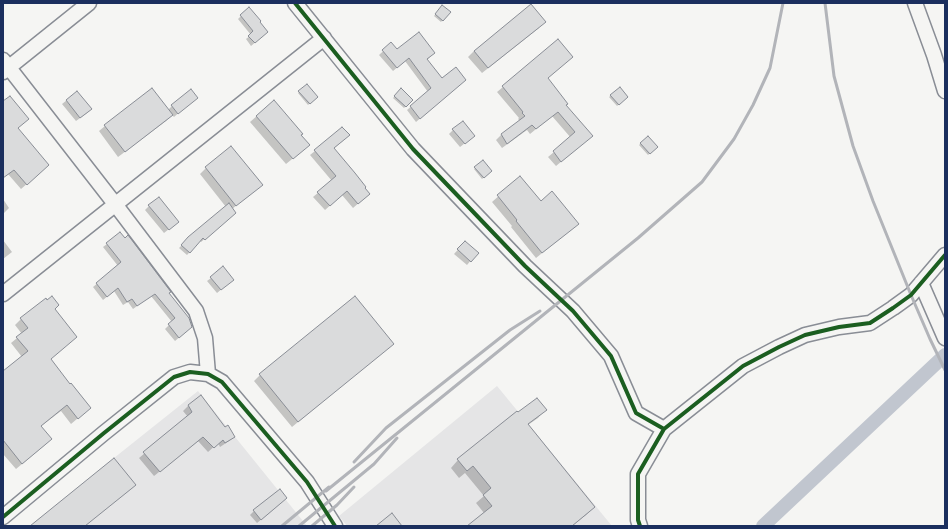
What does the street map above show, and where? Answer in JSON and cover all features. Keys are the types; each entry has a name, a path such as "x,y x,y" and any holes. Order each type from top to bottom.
{"street":[{"path":"89,3 5,67 115,204 196,311 205,338 208,374"},
{"path":"295,3 412,149 525,266 573,311 611,356 636,413 664,429"},
{"path":"915,3 934,55 945,91"},
{"path":"3,294 324,38"},
{"path":"640,526 638,520 638,474 664,429 743,366 779,347 805,335 839,327 870,323 911,295 945,255"},
{"path":"921,284 943,334"},
{"path":"3,517 104,433 174,378 190,372 208,374 222,382 307,482 335,526"}],"shaded area":[{"path":"497,386 612,526 347,526 339,516"},
{"path":"198,391 307,526 30,526 114,458"}],"building":[{"path":"531,4 546,22 488,68 474,51"},
{"path":"442,5 451,12 443,21 435,14"},
{"path":"249,7 268,32 255,43 248,36 253,31 240,15"},
{"path":"419,32 435,53 427,59 442,78 456,67 466,80 420,119 410,106 431,88 409,58 397,68 382,50 391,42 397,49"},
{"path":"558,39 573,57 548,78 568,104 566,105 593,136 561,162 553,151 575,132 558,112 536,129 532,125 507,144 501,134 525,116 502,86"},
{"path":"307,84 318,97 310,104 298,91"},
{"path":"620,87 628,97 619,105 610,95"},
{"path":"152,88 173,115 125,152 104,125"},
{"path":"401,88 413,100 406,107 394,96"},
{"path":"191,89 198,98 178,114 171,105"},
{"path":"77,91 92,109 80,118 66,100"},
{"path":"10,96 29,119 18,128 49,165 27,185 14,170 3,178 3,101"},
{"path":"274,100 303,134 301,135 310,145 293,159 256,116"},
{"path":"463,121 475,136 465,144 452,129"},
{"path":"342,127 350,135 334,148 370,194 358,204 347,191 330,206 317,192 336,176 314,150"},
{"path":"648,136 658,147 650,154 640,143"},
{"path":"231,146 263,185 236,206 205,167"},
{"path":"483,160 492,171 484,178 474,167"},
{"path":"520,176 541,201 552,191 579,224 542,253 497,195"},
{"path":"159,197 179,222 169,230 148,205"},
{"path":"229,203 236,213 205,240 203,238 190,253 181,245 188,237"},
{"path":"120,232 125,238 128,235 171,292 169,293 189,318 192,327 179,338 168,324 175,318 155,294 137,306 132,299 127,302 118,288 107,297 96,283 121,262 106,243"},
{"path":"465,241 479,253 471,262 457,249"},
{"path":"223,266 234,280 221,290 210,277"},
{"path":"52,296 59,305 55,309 77,337 51,359 91,408 78,419 67,405 41,426 52,439 22,464 3,440 3,371 28,351 16,337 28,328 20,318 46,298 47,300"},
{"path":"355,296 394,344 298,422 259,374"},
{"path":"201,395 225,427 228,425 235,437 225,443 223,440 214,448 203,437 160,472 143,452 192,412 188,405"},
{"path":"537,398 547,410 528,424 595,507 572,526 467,526 492,506 483,495 491,488 473,466 467,471 457,459 517,411 518,412"},
{"path":"114,458 136,485 85,526 30,526"},
{"path":"280,489 287,498 261,520 253,510"},
{"path":"392,513 402,526 376,526"}],"waterway":[{"path":"763,526 945,355"}],"railway":[{"path":"326,491 638,238 702,182 734,139 753,105 770,68 783,3"},
{"path":"825,3 834,76 853,146 873,201 911,295 945,370"},
{"path":"354,462 386,428 510,330 540,311"},
{"path":"299,526 374,464 397,438"},
{"path":"282,526 329,487"},
{"path":"312,526 337,505 354,487"}],"cycle path":[{"path":"295,3 413,149 525,266 573,311 611,356 636,413 664,429"},
{"path":"640,526 638,520 638,474 664,429 743,366 779,347 805,335 839,327 870,323 911,295 945,255"},
{"path":"3,517 174,377 190,372 208,374 222,382 307,482 335,526"}]}
